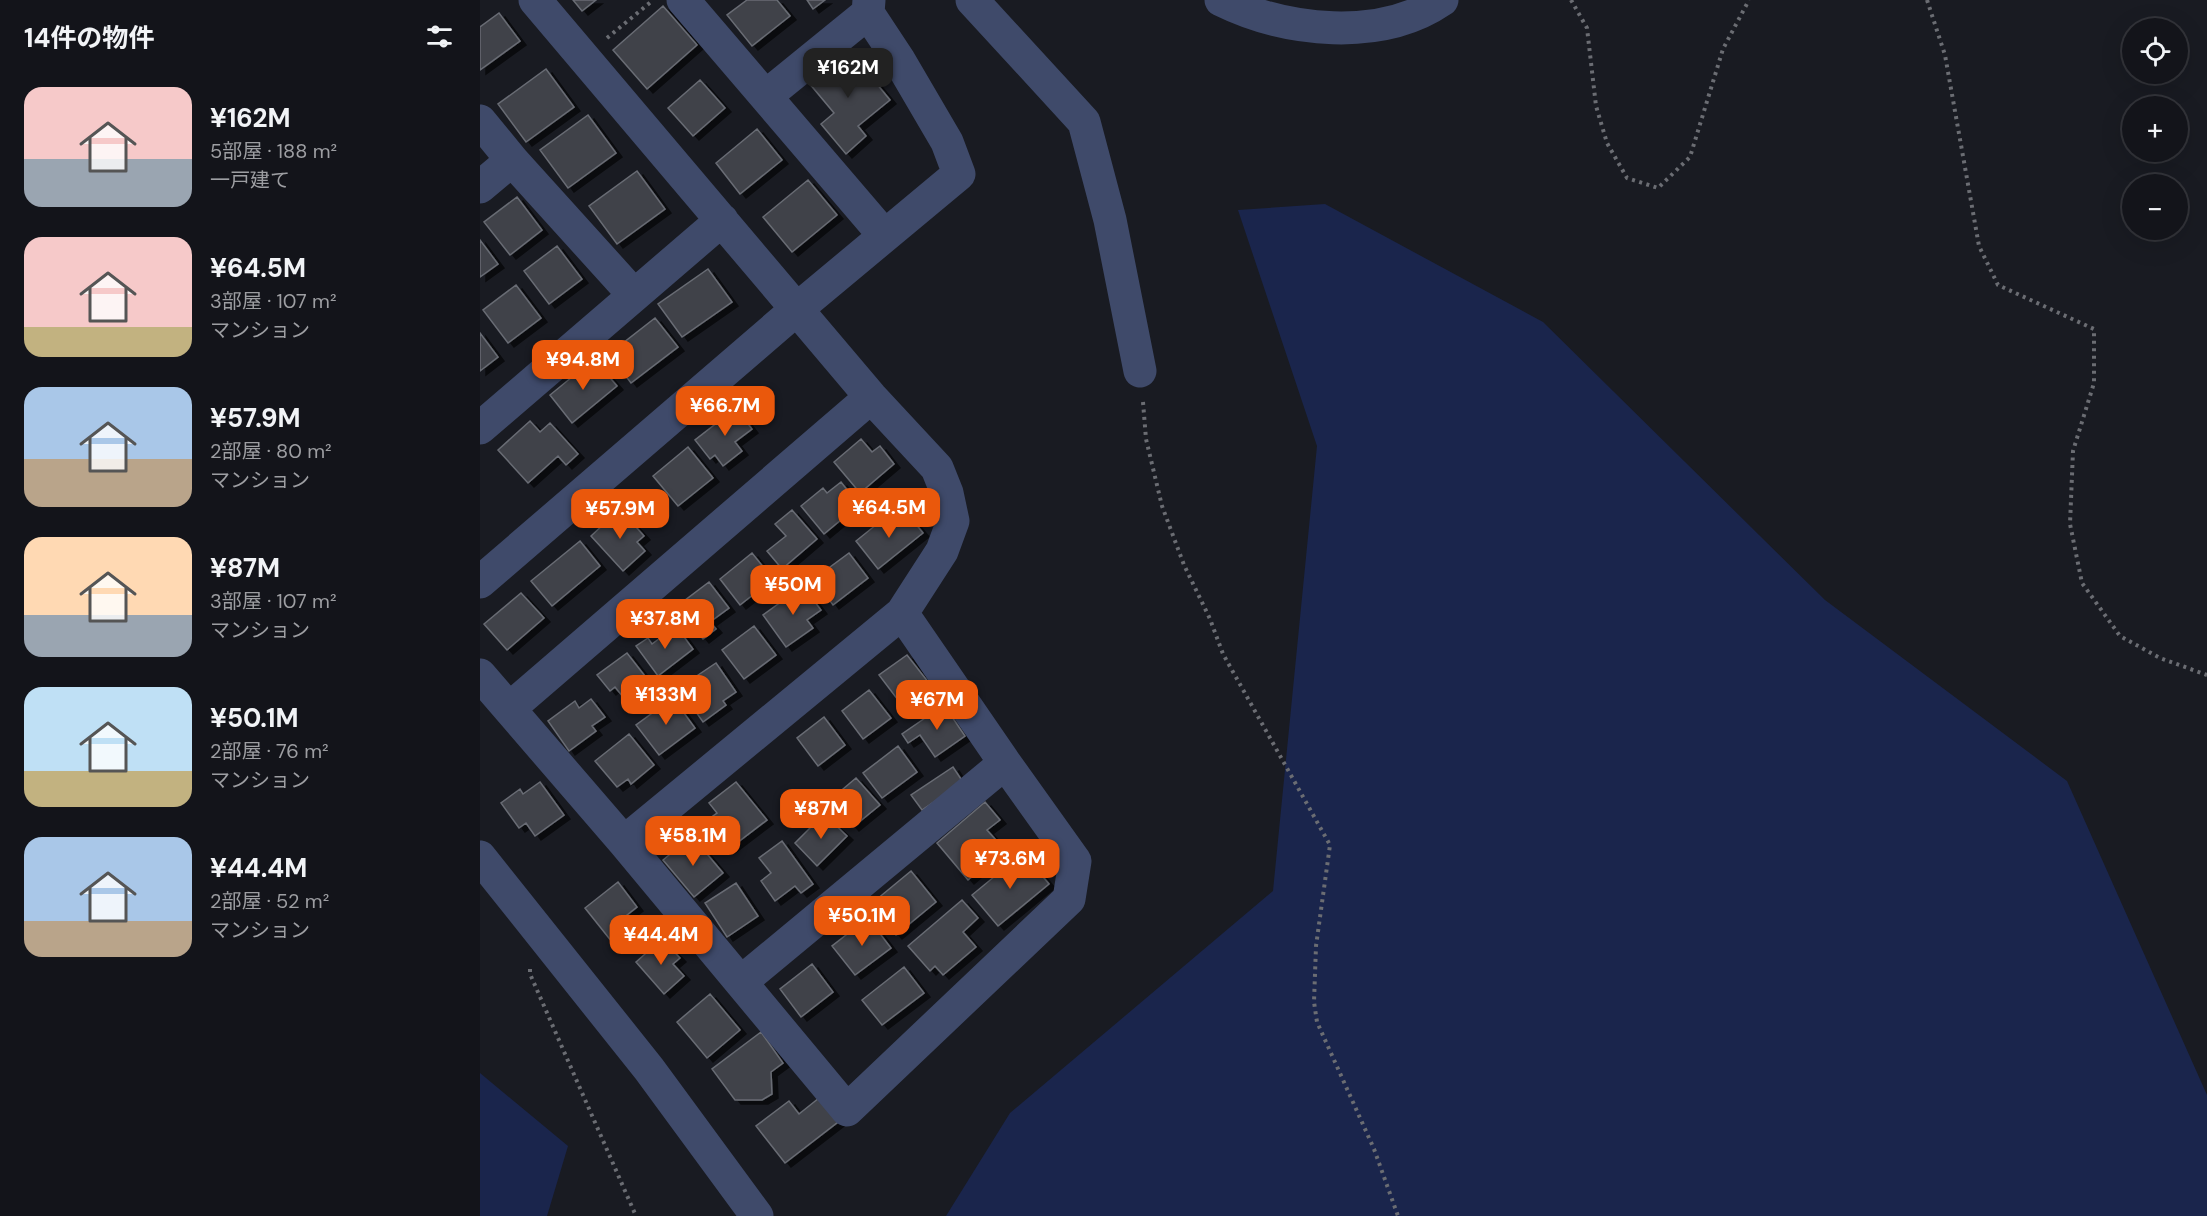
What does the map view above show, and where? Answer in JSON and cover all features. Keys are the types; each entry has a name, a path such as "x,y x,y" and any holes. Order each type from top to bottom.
{"street":[{"path":"535,0 871,397 937,468 947,493 952,521 942,551 902,613 624,842"},
{"path":"683,0 884,235"},
{"path":"972,0 1084,122 1110,220 1140,371"},
{"path":"1221,0 1244,11 1287,24 1338,27 1386,25 1427,10 1442,0"},
{"path":"480,582 797,309 959,174 947,142 868,7 766,96"},
{"path":"480,121 512,160 634,295"},
{"path":"480,187 512,160"},
{"path":"480,428 722,220"},
{"path":"510,708 871,397"},
{"path":"480,675 624,842 847,1110 1069,898 1075,861 902,613"},
{"path":"741,982 1005,763"},
{"path":"480,857 649,1070 757,1216"}],"path":[{"path":"584,58 653,0"},
{"path":"1571,0 1587,28 1596,106 1607,143 1627,178 1658,188 1690,157 1723,49 1749,0"},
{"path":"1927,0 1945,56 1979,246 1998,285 2094,329 2094,383 2073,451 2070,514 2082,583 2120,636 2160,658 2207,675"},
{"path":"1140,371 1146,439 1162,506 1184,565 1210,619 1223,654 1330,844 1316,946 1314,1002 1317,1022 1374,1149 1398,1216"},
{"path":"535,926 530,974 636,1216"}],"shaded area":[{"path":"1325,204 1543,322 1825,600 2067,781 2207,1095 2207,1216 946,1216 1010,1113 1273,891 1317,446 1238,210"},
{"path":"480,1073 568,1146 547,1216 480,1216"}],"building":[{"path":"573,0 596,0 582,11"},
{"path":"747,0 777,0 790,16 752,46 727,15"},
{"path":"807,0 825,0 813,9"},
{"path":"663,6 697,45 647,89 613,50"},
{"path":"499,13 520,41 480,70 480,27"},
{"path":"849,50 890,100 858,126 866,136 846,154 821,124 834,113 809,83"},
{"path":"546,69 574,107 526,142 498,104"},
{"path":"700,80 725,108 693,136 668,108"},
{"path":"588,115 616,153 568,188 540,150"},
{"path":"757,129 782,160 740,194 716,163"},
{"path":"637,171 665,209 617,244 589,206"},
{"path":"808,180 837,215 792,252 763,217"},
{"path":"517,197 542,230 510,255 484,222"},
{"path":"480,240 498,264 480,277"},
{"path":"557,246 582,279 549,304 524,271"},
{"path":"708,269 732,302 682,337 658,304"},
{"path":"516,285 541,318 508,343 483,310"},
{"path":"655,318 678,347 631,383 609,354"},
{"path":"480,333 498,357 480,371"},
{"path":"594,359 617,386 572,423 550,395"},
{"path":"736,408 752,429 735,442 742,451 723,466 715,455 710,459 695,440"},
{"path":"530,421 540,432 550,423 578,454 566,465 558,456 528,483 498,450"},
{"path":"861,439 872,452 880,446 894,464 860,493 834,462"},
{"path":"688,447 713,478 678,506 653,476"},
{"path":"841,482 859,505 824,534 801,506 823,488 827,493"},
{"path":"620,509 644,536 637,542 645,551 623,571 591,536"},
{"path":"792,510 817,539 782,569 767,551 786,536 775,524"},
{"path":"907,513 923,533 878,569 856,541 887,516 893,524"},
{"path":"580,541 600,566 552,606 531,581"},
{"path":"752,553 773,579 740,605 720,579"},
{"path":"849,553 868,578 833,605 814,579"},
{"path":"709,582 729,608 710,622 716,629 703,639 685,617 692,612 684,601"},
{"path":"803,586 821,610 807,620 813,628 786,647 763,615"},
{"path":"521,593 544,618 507,650 484,624"},
{"path":"676,626 693,649 658,676 636,646 648,638 652,644"},
{"path":"754,626 776,655 744,679 722,650"},
{"path":"627,653 652,685 628,703 615,687 610,691 597,675"},
{"path":"907,655 929,683 901,704 879,675"},
{"path":"716,663 736,692 723,701 726,705 703,722 679,688"},
{"path":"869,690 891,718 863,739 842,711"},
{"path":"673,698 695,728 659,755 636,725"},
{"path":"591,699 605,717 592,726 596,731 569,751 548,721 575,701 579,708"},
{"path":"944,705 965,736 935,757 920,735 908,743 902,734"},
{"path":"824,717 845,745 818,766 797,738"},
{"path":"629,734 654,765 631,784 628,779 617,787 595,761"},
{"path":"898,746 917,772 882,798 863,773"},
{"path":"953,767 963,782 922,810 911,795"},
{"path":"856,778 880,805 853,827 830,800"},
{"path":"540,782 564,815 535,836 526,823 519,828 501,803 520,789 523,794"},
{"path":"736,782 767,820 729,849 706,821 717,813 709,803"},
{"path":"985,802 1000,820 987,830 1004,849 968,880 937,843"},
{"path":"824,814 847,836 817,866 795,843"},
{"path":"692,836 723,873 694,897 663,860"},
{"path":"782,841 813,884 801,893 795,886 775,901 761,881 771,873 759,858"},
{"path":"1023,853 1049,884 998,926 972,895"},
{"path":"911,871 936,902 896,935 871,904"},
{"path":"618,882 637,907 622,919 629,928 612,942 585,908"},
{"path":"736,883 758,916 727,937 705,903"},
{"path":"962,900 978,918 963,932 976,947 943,975 935,966 930,971 908,946"},
{"path":"868,918 891,948 855,975 832,946"},
{"path":"662,939 680,958 673,964 684,976 664,994 636,962"},
{"path":"812,964 833,992 801,1017 780,989"},
{"path":"904,967 924,993 882,1025 862,1000"},
{"path":"710,994 740,1030 707,1058 677,1022"},
{"path":"761,1032 783,1063 771,1072 772,1094 762,1100 735,1100 712,1069"},
{"path":"819,1098 838,1122 785,1163 756,1126 789,1101 799,1114"}]}
